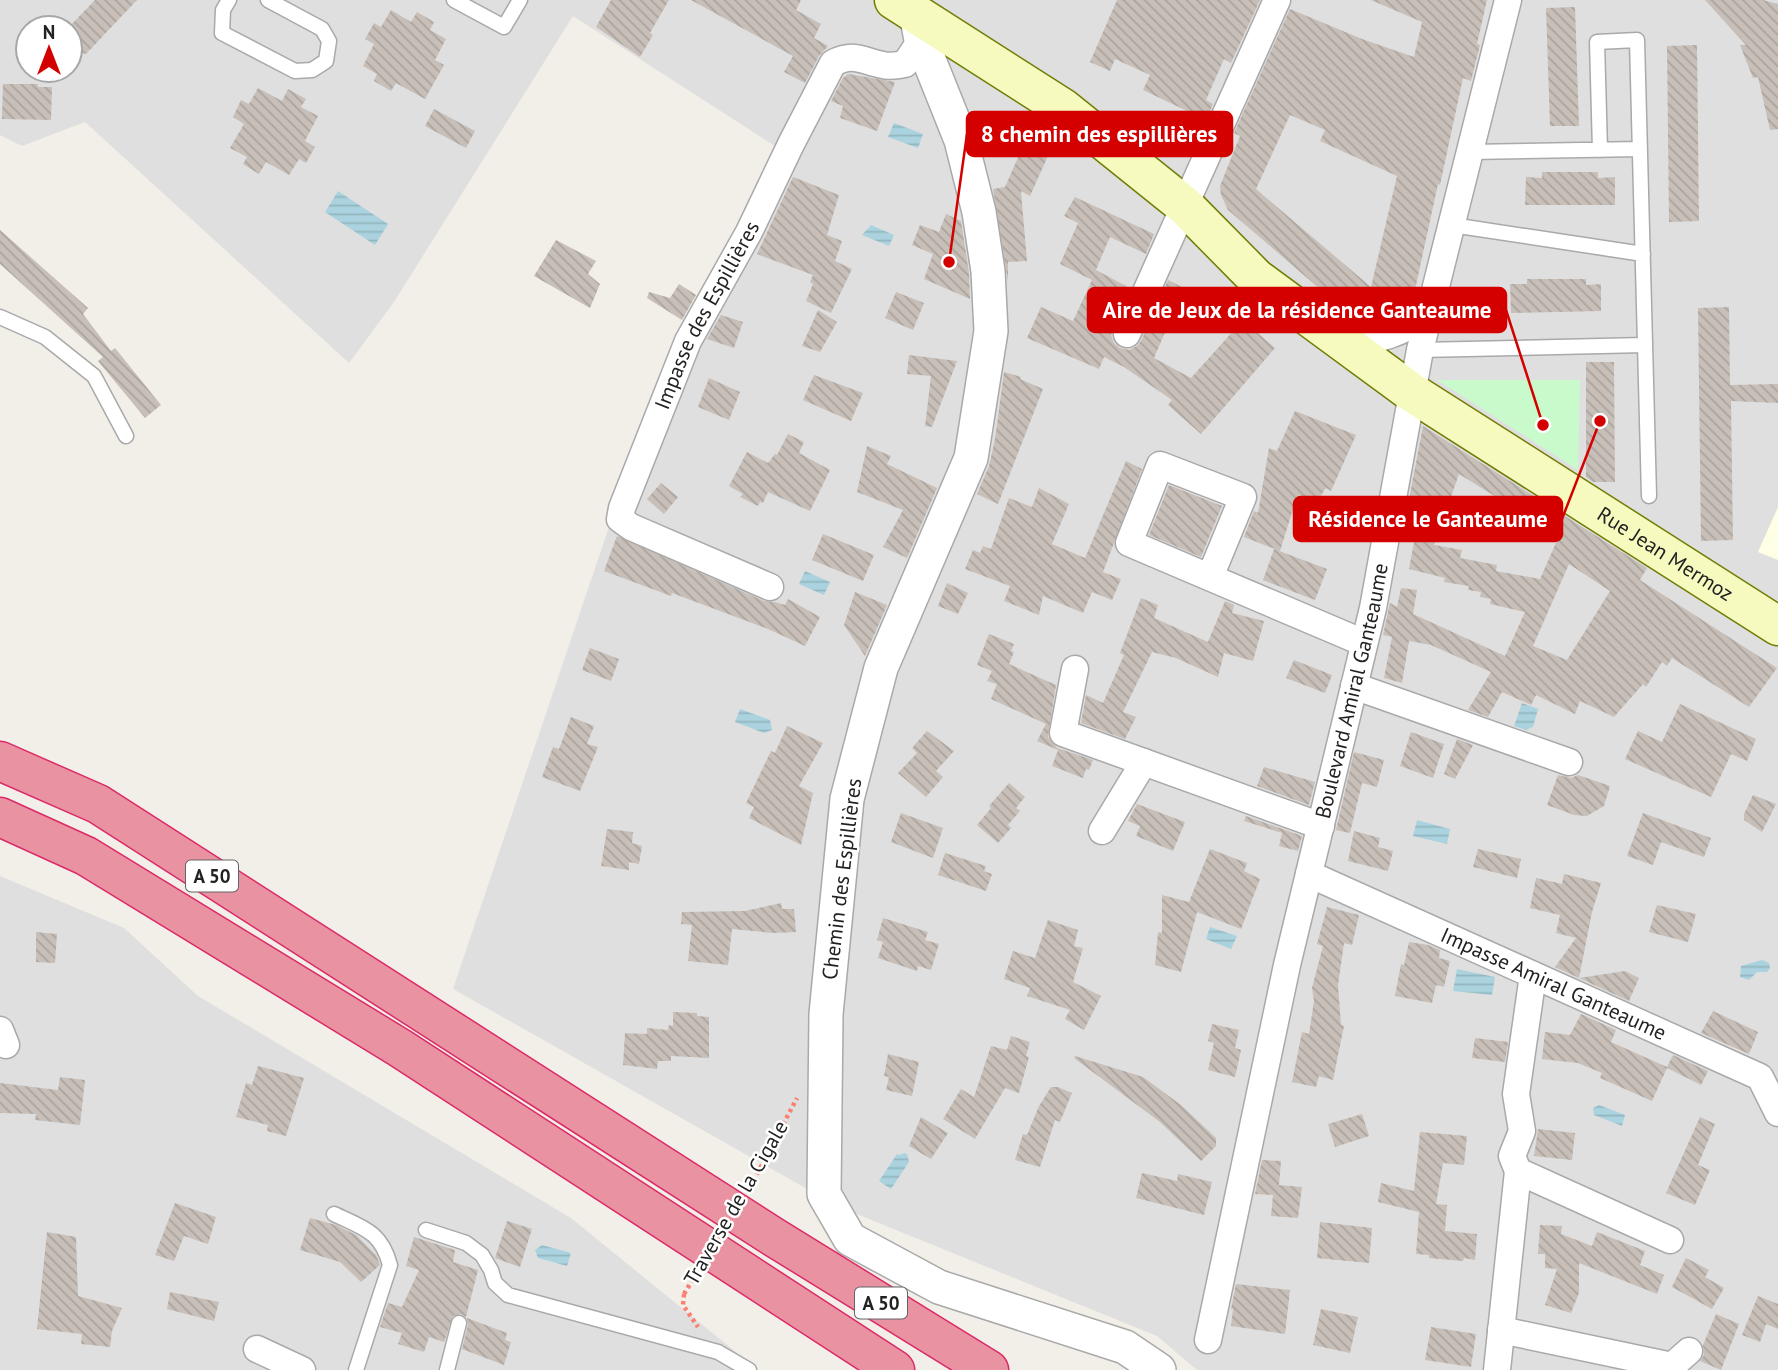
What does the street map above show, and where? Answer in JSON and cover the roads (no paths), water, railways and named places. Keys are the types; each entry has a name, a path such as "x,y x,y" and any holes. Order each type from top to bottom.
{"highway":[{"name":"A 50","path":"0,761 98,804 772,1236 989,1370"},
{"name":"A 50","path":"0,817 86,856 400,1048 895,1370"}],"main road":[{"name":"Rue Jean Mermoz","path":"913,13 1063,108 1185,206 1256,278 1411,392 1778,626"}],"street":[{"path":"1127,334 1277,0"},
{"name":"Boulevard Amiral Ganteaume","path":"1208,1340 1287,965 1364,643 1420,349 1508,0"},
{"name":"Impasse des Espillières","path":"770,587 631,527 620,519 622,508 688,341 749,232 834,63 853,57 886,66 905,64 913,13"},
{"name":"Chemin des Espillières","path":"913,13 961,140 979,212 988,271 991,331 971,458 881,668 847,799 826,1014 824,1194 850,1239 939,1287 1125,1347 1159,1370"},
{"path":"1345,344 1384,338 1408,329 1429,315"},
{"path":"1210,577 1243,497 1160,465 1129,543 1364,643"},
{"path":"1075,668 1063,733 1321,825"},
{"path":"1354,686 1569,762"},
{"path":"1102,831 1144,762"},
{"name":"Impasse Amiral Ganteaume","path":"1309,874 1760,1077 1778,1113"},
{"path":"1497,1370 1518,1171 1512,1156 1522,1130 1516,1094 1533,975"},
{"path":"1518,1171 1670,1240"},
{"path":"1501,1330 1672,1366 1689,1351"},
{"path":"257,1349 302,1370"}],"lane":[{"path":"229,0 223,10 222,33 295,71 312,70 326,61 328,41 322,29 268,0"},
{"path":"459,1 504,27 520,0"},
{"path":"1600,150 1597,42 1637,40 1649,496"},
{"path":"1470,152 1640,149"},
{"path":"1452,225 1643,254"},
{"path":"0,317 45,337 94,376 126,436"},
{"path":"1420,349 1645,345"},
{"path":"334,1214 370,1231 386,1247 390,1265 356,1370"},
{"path":"426,1230 466,1243 482,1255 495,1283 509,1295 718,1352 749,1370"},
{"path":"447,1370 459,1323"}],"water":[{"path":"894,123 923,134 918,148 888,137"},
{"path":"338,191 388,224 375,245 325,212"},
{"path":"871,225 894,235 889,246 862,235"},
{"path":"805,571 830,582 824,595 799,584"},
{"path":"1522,703 1538,709 1533,727 1526,730 1514,726"},
{"path":"740,709 770,720 772,730 764,733 735,722"},
{"path":"1417,820 1450,829 1447,844 1413,836"},
{"path":"1210,927 1237,936 1231,949 1206,939"},
{"path":"1762,960 1769,963 1767,972 1757,972 1749,980 1740,977 1741,966"},
{"path":"1457,969 1495,977 1492,995 1453,991"},
{"path":"1599,1105 1625,1115 1622,1126 1594,1115 1593,1108"},
{"path":"897,1154 907,1154 909,1162 891,1189 879,1181"},
{"path":"542,1245 571,1253 567,1266 538,1258 535,1250"}],"place":[{"name":"8 chemin des espillières","path":"949,262"},
{"name":"Résidence le Ganteaume","path":"1600,421"},
{"name":"Aire de Jeux de la résidence Ganteaume","path":"1543,425"}]}
